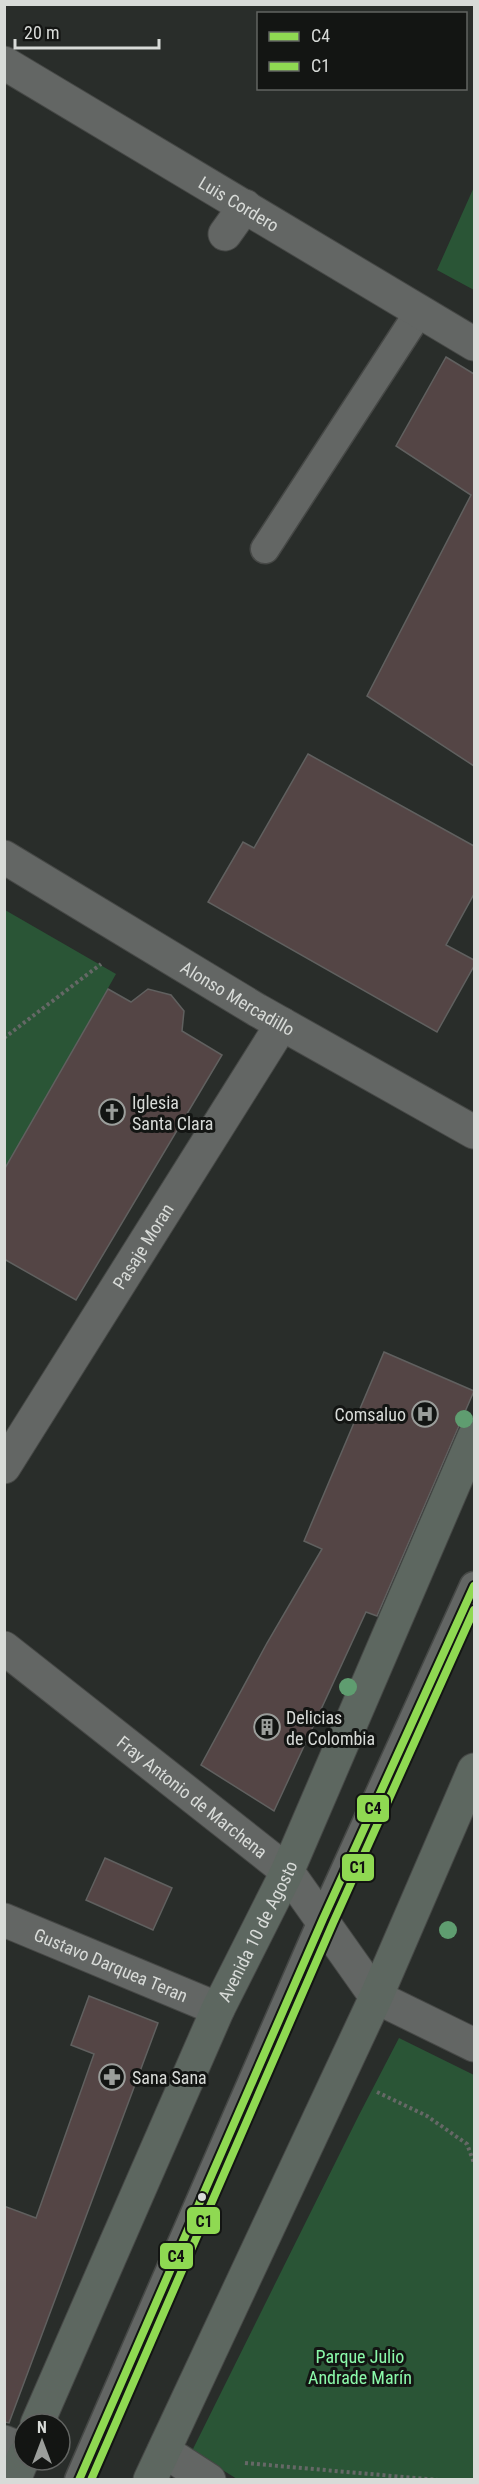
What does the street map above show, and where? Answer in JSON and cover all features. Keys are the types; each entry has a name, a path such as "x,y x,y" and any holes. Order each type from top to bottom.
{"main road":[{"name":"Avenida 10 de Agosto","path":"43,2412 218,2009 288,1871 474,1437"},
{"path":"157,2465 376,1997 474,1770"}],"street":[{"name":"Luis Cordero","path":"4,63 474,344"},
{"path":"225,234 245,206"},
{"name":"Alonso Mercadillo","path":"4,857 282,1024 474,1132"},
{"name":"Pasaje Moran","path":"4,1467 282,1024"},
{"name":"Fray Antonio de Marchena","path":"4,1648 288,1871 376,1997"},
{"name":"Gustavo Darquea Teran","path":"4,1920 218,2009"},
{"path":"376,1997 474,2045"},
{"path":"157,2465 205,2477"}],"lane":[{"path":"265,549 410,326 418,310"},
{"path":"79,2480 323,1919 474,1586"}],"path":[{"path":"4,1038 108,960"},
{"path":"370,2088 427,2116 467,2144 474,2163"},
{"path":"205,2477 207,2459 438,2480"}],"green space":[{"path":"474,187 474,290 437,270"},
{"path":"5,910 116,974 5,1170"},
{"name":"Parque Julio Andrade Marín","path":"399,2038 474,2075 474,2479 237,2479 192,2451"}],"building":[{"path":"446,357 474,374 474,766 367,696 471,495 396,446"},
{"path":"308,754 474,846 474,894 446,945 474,960 474,966 437,1032 208,902 243,842 254,848"},
{"name":"Iglesia Santa Clara","path":"108,989 131,1002 148,989 171,995 184,1011 182,1031 222,1055 76,1300 4,1259 4,1170"},
{"path":"384,1352 474,1391 377,1616 366,1612 274,1811 201,1765 267,1643 322,1549 304,1541"},
{"path":"105,1858 172,1888 153,1930 86,1900"},
{"path":"89,1996 158,2023 9,2423 4,2422 4,2206 36,2218 94,2054 71,2045"}],"transit line":[{"name":"C4","path":"79,2480 323,1919 474,1586"},
{"name":"C1","path":"91,2480 333,1923 474,1610"}],"place":[{"name":"Iglesia Santa Clara","path":"112,1112"},
{"name":"Comsaluo","path":"425,1414"},
{"name":"Delicias de Colombia","path":"267,1727"},
{"name":"Sana Sana","path":"112,2077"}]}
